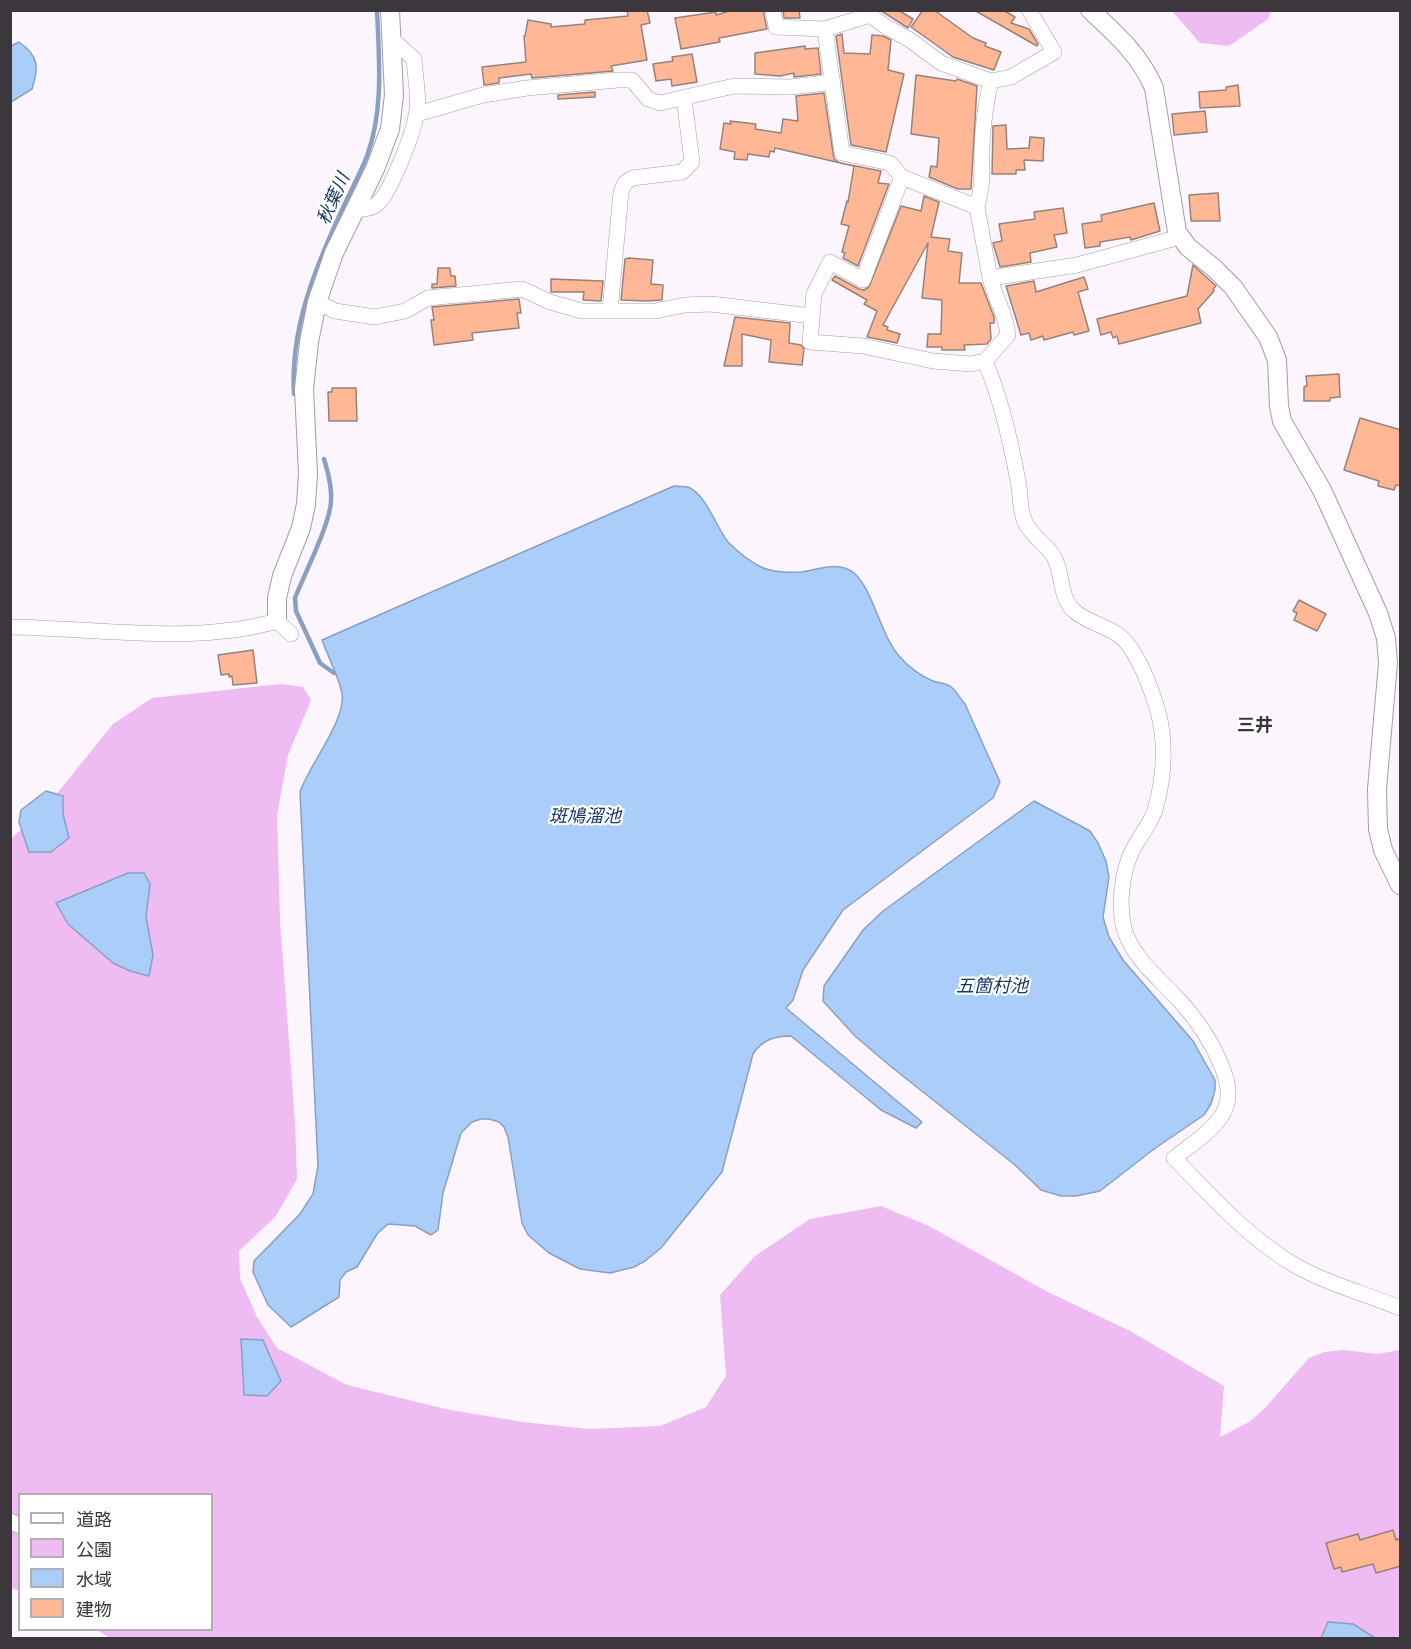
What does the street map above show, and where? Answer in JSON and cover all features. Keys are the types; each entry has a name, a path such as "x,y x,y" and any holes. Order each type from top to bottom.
{"street":[{"path":"291,634 277,621 277,598 282,576 301,528 306,504 308,474 304,389 309,342 317,302 334,253 375,169 390,129 394,95 390,10"},
{"path":"773,10 776,27 825,29 870,13 885,27 910,40 941,63 991,81 1011,77 1054,52 1029,10"},
{"path":"1090,10 1125,42 1140,60 1154,88 1174,219 1180,237 1233,287 1268,337 1277,360 1282,421 1322,490 1378,613 1386,638 1388,663 1377,789 1378,829 1383,850 1401,885"},
{"path":"825,29 842,153 890,163 902,177 978,207"},
{"path":"355,208 363,210 378,204 394,177 408,145 417,114 414,59 393,40"},
{"path":"417,114 483,95 618,80 632,80 648,99 660,103 734,86 790,87 833,82"},
{"path":"902,177 863,280 830,262 814,294 810,342 863,346 933,360 971,363 985,361 1008,335 1007,322 996,300 990,278 978,207 983,181 982,147 986,104 991,81"},
{"path":"610,310 621,192 625,183 632,178 682,172 692,162 684,98"},
{"path":"990,278 1077,265 1180,237"},
{"path":"317,302 335,310 375,317 405,311 428,298 522,289 550,302 582,311 655,311 685,305 711,304 812,316"},
{"path":"985,361 993,379 1019,482 1021,510 1026,524 1054,556 1065,597 1072,609 1117,634 1128,644 1138,659 1159,714 1163,752 1161,774 1155,810 1147,828 1133,849 1126,867 1122,904 1124,928 1131,945 1141,959 1192,1015 1213,1045 1228,1082 1229,1099 1216,1124 1174,1158 1236,1221 1298,1267 1401,1308"},
{"path":"10,627 205,633 252,628 277,621"}],"green space":[{"path":"1172,11 1271,11 1268,19 1229,46 1200,43"},
{"path":"281,684 303,687 311,700 288,755 277,815 280,920 297,1179 276,1216 239,1251 240,1278 257,1317 277,1348 347,1385 450,1410 523,1422 588,1429 660,1426 706,1407 726,1376 720,1295 755,1256 810,1219 881,1206 929,1226 1046,1291 1130,1331 1224,1386 1220,1437 1249,1422 1264,1409 1309,1358 1324,1352 1343,1350 1378,1354 1400,1350 1400,1638 110,1638 99,1631 213,1631 213,1493 18,1493 18,1591 11,1588 10,839 42,812 113,724 152,698"}],"water":[{"path":"19,42 34,57 36,74 32,89 11,102 11,46"},
{"name":"斑鳩溜池","path":"674,486 688,487 700,496 728,542 743,556 761,567 775,571 801,572 835,566 854,573 861,580 887,637 900,657 924,676 950,686 965,704 1000,782 993,798 843,910 803,970 793,1000 786,1008 922,1122 916,1128 881,1110 791,1036 769,1040 760,1045 753,1054 722,1172 661,1248 634,1267 610,1273 580,1269 549,1253 528,1235 522,1223 508,1137 504,1127 499,1122 481,1119 472,1122 461,1133 443,1193 438,1230 431,1235 415,1226 388,1224 377,1234 357,1267 346,1272 340,1280 339,1297 291,1327 268,1305 253,1272 254,1261 300,1214 313,1194 318,1166 300,792 333,729 342,704 340,686 322,640"},
{"path":"46,791 63,796 63,814 69,838 51,852 29,852 19,822 21,810"},
{"name":"五箇村池","path":"1034,801 1090,831 1098,843 1106,861 1109,877 1103,917 1109,937 1123,960 1193,1041 1215,1080 1211,1104 1204,1115 1154,1149 1100,1191 1076,1196 1061,1196 1041,1190 1015,1165 855,1036 823,1001 824,986 863,930 883,911"},
{"path":"128,873 144,873 150,884 146,917 153,955 149,976 113,963 68,924 56,903"},
{"path":"241,1339 263,1340 281,1381 267,1396 244,1395"},
{"path":"1328,1622 1353,1624 1375,1638 1321,1638"}],"building":[{"path":"627,10 647,10 650,23 641,25 647,60 611,66 613,71 532,78 531,74 499,78 499,83 484,85 482,67 526,62 524,36 528,20 551,24 551,27 585,24 585,20 628,16"},
{"path":"733,10 763,10 767,29 719,38 720,42 681,49 675,18 716,12 716,15"},
{"path":"783,10 799,10 800,18 784,18"},
{"path":"880,10 898,10 913,19 908,28"},
{"path":"923,10 934,10 973,38 986,43 985,46 1001,52 994,70 953,57 911,27"},
{"path":"974,10 1003,10 1015,17 1011,23 1029,29 1037,46"},
{"path":"842,34 844,53 870,54 872,35 883,36 891,40 888,70 904,74 886,152 851,145 836,36"},
{"path":"805,46 805,49 818,48 821,74 794,77 794,73 780,76 755,74 755,53"},
{"path":"692,54 697,82 672,86 671,79 656,81 653,64 673,61 672,57"},
{"path":"916,75 956,81 957,79 977,86 971,189 958,189 929,177 931,166 937,167 939,138 911,134"},
{"path":"1238,85 1240,106 1200,108 1199,92 1226,90 1226,87"},
{"path":"595,92 595,97 558,99 558,95"},
{"path":"824,93 834,159 840,163 775,148 774,152 770,151 769,157 748,154 747,160 734,159 735,152 720,149 724,123 731,124 730,121 756,124 755,129 781,133 783,119 798,121 796,96"},
{"path":"1205,111 1207,132 1174,135 1172,114"},
{"path":"1006,125 1007,149 1029,148 1030,137 1044,138 1043,161 1024,160 1025,170 1016,170 1016,174 992,174 993,126"},
{"path":"846,164 881,171 878,183 889,184 858,266 843,258 845,253 842,252 849,226 841,224 848,202 854,166"},
{"path":"1218,193 1220,221 1191,221 1189,195"},
{"path":"924,196 939,202 931,237 950,239 948,251 962,253 959,283 981,283 994,317 994,323 990,323 991,339 987,344 964,345 965,350 942,350 942,347 927,347 928,334 941,334 942,300 922,298 928,243 883,325 888,327 887,330 900,334 897,343 867,337 877,311 864,304 867,300 832,280 835,276 859,289 864,290 869,287 901,206 921,211"},
{"path":"1154,203 1160,231 1131,240 1130,237 1100,242 1100,246 1085,248 1082,224 1102,221 1101,215"},
{"path":"1063,208 1067,233 1054,235 1057,247 1030,253 1031,262 1000,267 993,243 1002,241 999,224 1035,219 1034,212"},
{"path":"625,259 653,260 651,284 663,285 662,300 621,300"},
{"path":"1193,265 1216,286 1198,309 1201,323 1119,344 1117,336 1113,338 1111,332 1101,335 1097,319 1187,296"},
{"path":"438,268 450,268 451,276 455,276 456,286 432,288 432,284 437,284"},
{"path":"1084,277 1088,289 1078,292 1089,331 1074,335 1073,332 1044,340 1043,336 1031,340 1029,333 1021,335 1006,286 1034,281 1036,292"},
{"path":"551,279 603,281 601,301 583,300 584,292 551,292"},
{"path":"519,299 521,313 517,313 519,328 472,333 473,340 434,345 432,307"},
{"path":"735,317 790,323 789,343 801,345 804,349 802,365 769,362 771,340 742,334 742,366 724,366"},
{"path":"1339,374 1340,397 1330,398 1330,401 1304,401 1306,376"},
{"path":"332,388 356,388 357,421 329,421 328,392 332,392"},
{"path":"1360,418 1401,430 1401,486 1396,485 1394,490 1378,486 1379,481 1344,470"},
{"path":"1299,600 1326,614 1317,631 1294,620 1297,613 1293,611"},
{"path":"253,650 257,683 233,685 232,676 221,675 218,655"},
{"path":"1393,1530 1396,1540 1401,1538 1401,1566 1376,1573 1373,1564 1342,1572 1341,1567 1334,1569 1326,1543 1358,1534 1360,1540"}],"waterway":[{"name":"秋葉川","path":"294,394 296,346 306,299 323,254 367,156 376,121 379,84 377,10"},
{"name":"秋葉川","path":"324,459 331,490 330,510 322,535 295,598 296,611 320,663 334,673"}],"district":[{"name":"三井","path":"1255,726"}]}
